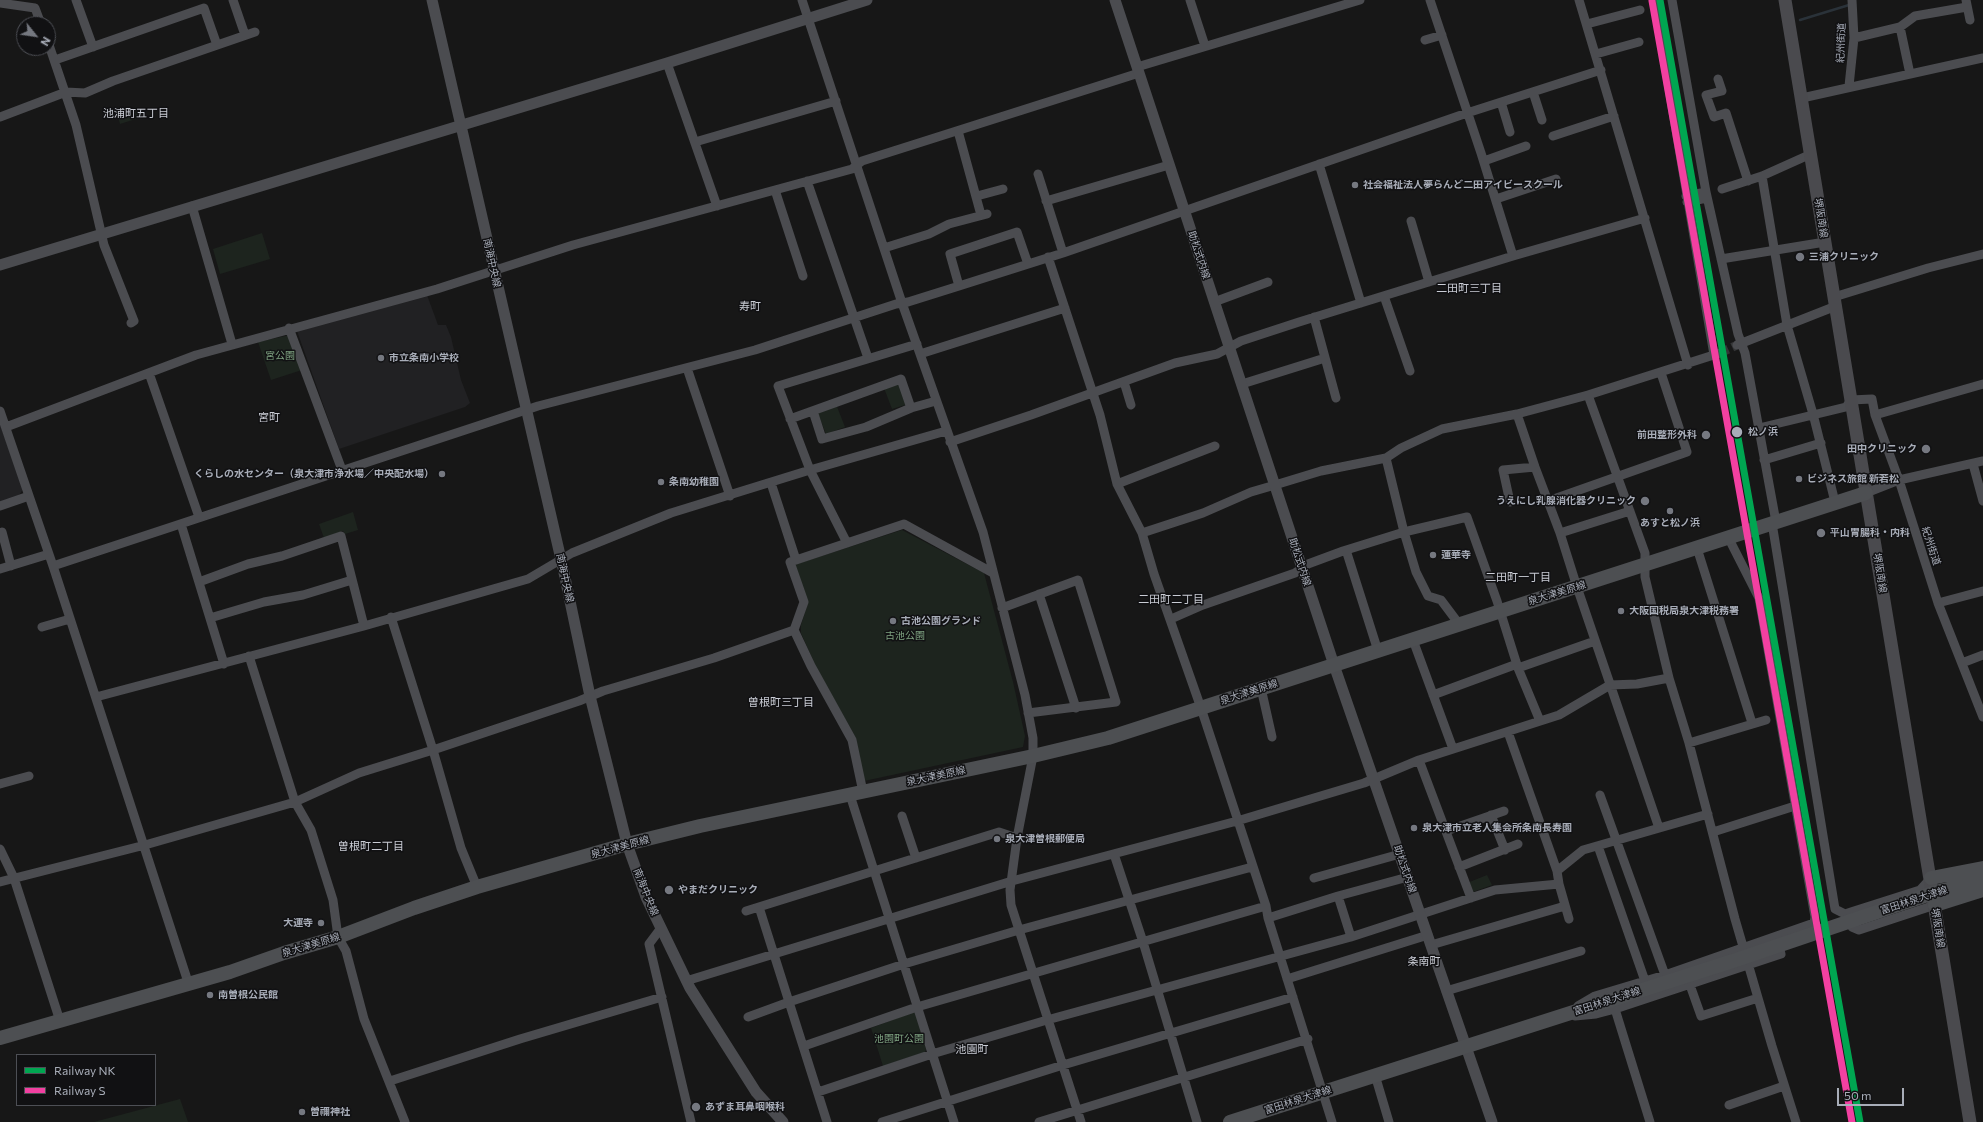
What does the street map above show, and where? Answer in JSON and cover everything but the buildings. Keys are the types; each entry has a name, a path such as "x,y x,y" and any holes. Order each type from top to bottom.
{"main road":[{"name":"堺阪南線","path":"1785,0 1931,878 1934,905 1970,1122"},
{"name":"泉大津美原線","path":"0,1038 189,984 338,937 414,908 477,887 627,844 700,826 1033,756 1108,738 1459,624 1577,588 1728,537 1866,493"},
{"path":"1931,878 1983,868"},
{"name":"富田林泉大津線","path":"1230,1122 1743,957 1936,892 1983,880"},
{"path":"1934,905 1983,890"}],"street":[{"path":"76,0 93,47"},
{"path":"233,0 245,35"},
{"name":"南海中央線","path":"432,0 493,270 561,558 590,696 627,844 646,897 686,981 756,1092 783,1122"},
{"path":"802,0 902,303 946,431 983,532 1002,608 1033,738 1033,756 1017,838 1010,890 1011,905 1081,1122"},
{"path":"0,265 461,124 667,63 867,0"},
{"name":"助松式内線","path":"1115,0 1334,665 1492,1122"},
{"path":"1190,0 1205,46"},
{"path":"6,427 149,373 232,344 437,289 573,245 852,169 862,161 958,131 1205,46 1360,0"},
{"path":"1430,0 1484,161 1513,256"},
{"path":"1579,0 1688,365"},
{"path":"1142,533 1203,513 1251,492 1321,471 1386,458 1401,448 1442,429 1517,414 1588,395 1661,374 1717,354 1687,199 1654,0"},
{"path":"1672,0 1707,195 1738,345 1745,353 1759,428 1835,909 1845,914 1920,890 1931,878"},
{"name":"紀州街道","path":"1849,86 1854,38 1852,0"},
{"path":"0,3 35,8 38,16"},
{"path":"1854,38 1900,27 1915,16 1966,3 1970,20"},
{"path":"55,60 204,8 217,45"},
{"path":"1587,24 1640,10"},
{"path":"1900,27 1910,74"},
{"path":"0,117 66,92 85,93 113,81 255,32"},
{"path":"1425,40 1442,34"},
{"path":"1596,54 1639,42"},
{"path":"53,56 76,124 104,245 134,321 130,323"},
{"path":"1802,98 1849,86 1983,58"},
{"path":"667,63 717,206"},
{"path":"53,566 538,406 755,350 854,317 960,286 1063,253 1467,113 1601,70"},
{"path":"1718,79 1722,91 1706,95 1714,117 1726,113 1748,181"},
{"path":"1533,92 1542,120"},
{"path":"694,142 836,102"},
{"path":"1501,102 1510,132"},
{"path":"1553,136 1614,116"},
{"path":"884,248 929,234 949,224 984,215 976,196 958,131"},
{"path":"1484,161 1526,146"},
{"path":"1722,189 1762,176 1811,154"},
{"path":"1319,164 1361,303"},
{"path":"1046,201 1169,165"},
{"path":"1038,174 1063,253"},
{"path":"1762,176 1787,325 1813,414 1835,502"},
{"path":"1496,199 1556,179"},
{"path":"807,181 868,358"},
{"path":"976,196 1003,188"},
{"path":"775,190 803,276"},
{"path":"1687,199 1707,195"},
{"path":"192,206 232,344"},
{"path":"950,442 1175,363 1217,354 1241,341 1314,317 1513,256 1644,218"},
{"path":"1411,221 1429,282"},
{"path":"960,286 950,254 1017,232 1028,264"},
{"path":"1721,259 1825,242"},
{"path":"1738,345 1787,325 1835,301 1928,268 1983,254"},
{"path":"1048,257 1093,393 1117,484 1142,533 1154,574 1201,708 1266,906 1268,918 1308,1039 1332,1122"},
{"path":"1214,302 1268,282"},
{"path":"1384,296 1410,371"},
{"path":"920,354 1065,308"},
{"path":"1314,317 1336,398"},
{"path":"289,328 342,470"},
{"path":"847,543 810,470 778,386 917,344"},
{"path":"1242,384 1325,358"},
{"path":"687,368 730,496"},
{"path":"149,373 199,517"},
{"path":"1548,501 1617,478 1687,452 1661,374"},
{"path":"790,419 901,379 911,408"},
{"path":"1124,382 1131,405"},
{"path":"1875,415 1983,384"},
{"path":"1588,395 1645,553 1646,564 1644,577 1669,678 1689,743 1713,832 1743,957 1758,998 1796,1122"},
{"name":"紀州街道","path":"1851,400 1872,399 1875,415 1899,480 1938,603 1981,705 1983,717"},
{"path":"1759,428 1846,407 1851,400"},
{"path":"813,411 822,438 866,427 911,408 936,401"},
{"path":"0,411 53,566 189,984"},
{"path":"1517,414 1560,533 1577,588 1659,828"},
{"path":"96,697 364,626 528,579 561,558 671,513 810,470 946,431"},
{"path":"1764,460 1821,444"},
{"path":"1117,484 1215,446"},
{"path":"1386,458 1404,532 1416,572 1428,596 1441,600 1459,624"},
{"path":"1866,493 1899,480 1983,461"},
{"path":"1973,464 1983,501"},
{"path":"1510,502 1503,470 1535,467"},
{"path":"771,483 796,560"},
{"path":"0,506 29,496"},
{"path":"1560,533 1630,511"},
{"path":"1170,619 1203,605 1295,573 1302,567 1346,550 1404,532 1467,517 1518,666 1540,721"},
{"path":"181,524 224,664"},
{"path":"954,1122 874,871 856,793 852,740 811,666 794,630 804,602 790,562 904,524 993,573"},
{"path":"2,532 12,566"},
{"path":"199,582 248,564 282,556 341,536 364,626"},
{"path":"1560,1016 1596,1014 1690,985 1743,957 1776,937 1814,923 1815,917 1759,598 1728,537"},
{"path":"1697,548 1752,723"},
{"path":"1346,550 1378,651"},
{"path":"0,569 49,554"},
{"path":"210,618 264,602 303,595 352,580"},
{"path":"1002,608 1078,580 1116,702 1028,713"},
{"path":"1938,603 1983,591"},
{"path":"1039,594 1076,708"},
{"path":"391,618 433,750 461,848 477,887"},
{"path":"42,628 70,619"},
{"path":"0,882 145,845 294,802 359,773 433,750 590,696 714,658 794,630"},
{"path":"1413,640 1453,749"},
{"path":"1433,695 1595,641"},
{"path":"1962,663 1983,655"},
{"path":"249,656 294,802 311,830 333,900 338,937 346,951 366,1026 405,1122"},
{"path":"686,981 1012,881 1237,821 1373,778 1419,760 1559,715 1610,685 1637,684 1669,678"},
{"path":"1261,688 1272,737"},
{"path":"1689,743 1766,720"},
{"path":"1508,732 1557,871 1559,884 1569,919"},
{"path":"1419,760 1471,898"},
{"path":"0,784 29,776"},
{"path":"1600,795 1665,975"},
{"path":"1713,832 1795,806"},
{"path":"1446,831 1504,811"},
{"path":"1557,871 1583,850 1708,814"},
{"path":"1491,815 1505,850"},
{"path":"902,816 916,858"},
{"path":"746,911 999,832 1017,838"},
{"path":"1460,867 1518,844"},
{"path":"1598,846 1645,981"},
{"path":"0,849 14,878 60,1021"},
{"path":"1114,854 1143,942 1197,1122"},
{"path":"1314,878 1400,854"},
{"path":"748,1018 790,1002 904,964 1019,930 1252,867"},
{"path":"1268,918 1338,896 1408,877"},
{"path":"818,1092 932,1054 1157,989 1351,936 1495,890 1559,884"},
{"path":"1338,896 1351,936"},
{"path":"1854,911 1850,916 1852,926 1859,930 1934,905"},
{"path":"804,1046 917,1007 1266,906"},
{"path":"1288,979 1429,940 1565,906"},
{"path":"759,907 827,1122"},
{"path":"661,928 649,944 691,1122"},
{"path":"1560,1016 1595,996 1665,975 1743,957 1781,954 1776,937"},
{"path":"1446,991 1581,951"},
{"path":"1690,985 1701,1016 1758,998"},
{"path":"390,1082 520,1039 662,997"},
{"path":"882,1122 1062,1065 1293,997"},
{"path":"1614,1009 1650,1122"},
{"path":"1039,1122 1308,1039"},
{"path":"1375,1075 1389,1122"},
{"path":"1729,1105 1739,1105 1784,1086"}],"shaded area":[{"name":"市立条南小学校","path":"427,295 438,325 446,325 451,337 461,380 470,403 465,407 339,449 297,331"},
{"path":"0,424 23,489 18,497 0,503"}],"green space":[{"path":"136,107 139,118 120,124 117,113"},
{"path":"262,233 270,259 220,274 213,249"},
{"name":"宮公園","path":"290,335 302,370 271,380 258,342"},
{"path":"901,382 908,404 892,409 884,388"},
{"path":"836,404 845,427 826,434 817,411"},
{"path":"353,512 358,530 345,534 343,531 324,538 319,524"},
{"name":"古池公園","path":"902,530 984,573 1013,682 1025,736 1023,747 864,781 856,738 817,669 801,633 801,625 808,603 795,566 797,564"},
{"path":"1487,875 1492,885 1470,893 1467,883"},
{"name":"池園町公園","path":"911,1013 916,1013 926,1049 925,1052 883,1066 871,1028"},
{"path":"180,1099 188,1122 94,1122 156,1106"}],"waterway":[{"path":"1800,20 1849,5"}],"tunnel":[{"path":"1720,353 1735,346"}],"rail line":[{"name":"NK","path":"1660,0 1860,1122"},
{"name":"S","path":"1652,1 1852,1122"}],"place":[{"name":"社会福祉法人夢らんど二田アイビースクール","path":"1355,185"},
{"name":"三浦クリニック","path":"1800,257"},
{"name":"市立条南小学校","path":"381,358"},
{"name":"松ノ浜","path":"1737,432"},
{"name":"前田整形外科","path":"1706,435"},
{"name":"田中クリニック","path":"1926,449"},
{"name":"くらしの水センター（泉大津市浄水場／中央配水場）","path":"442,474"},
{"name":"ビジネス旅館 新若松","path":"1799,479"},
{"name":"条南幼稚園","path":"661,482"},
{"name":"うえにし乳腺消化器クリニック","path":"1645,501"},
{"name":"あすと松ノ浜","path":"1670,511"},
{"name":"平山胃腸科・内科","path":"1821,533"},
{"name":"蓮華寺","path":"1433,555"},
{"name":"大阪国税局泉大津税務署","path":"1621,611"},
{"name":"古池公園グランド","path":"893,621"},
{"name":"泉大津市立老人集会所条南長寿園","path":"1414,828"},
{"name":"泉大津曽根郵便局","path":"997,839"},
{"name":"やまだクリニック","path":"669,890"},
{"name":"大運寺","path":"321,923"},
{"name":"南曽根公民館","path":"210,995"},
{"name":"あずま耳鼻咽喉科","path":"696,1107"},
{"name":"曽禰神社","path":"302,1112"}],"district":[{"name":"池浦町五丁目","path":"136,113"},
{"name":"二田町三丁目","path":"1469,288"},
{"name":"寿町","path":"750,306"},
{"name":"宮町","path":"269,417"},
{"name":"二田町一丁目","path":"1518,577"},
{"name":"二田町二丁目","path":"1171,599"},
{"name":"曽根町三丁目","path":"781,702"},
{"name":"曽根町二丁目","path":"371,846"},
{"name":"条南町","path":"1424,961"},
{"name":"池園町","path":"972,1049"}]}
